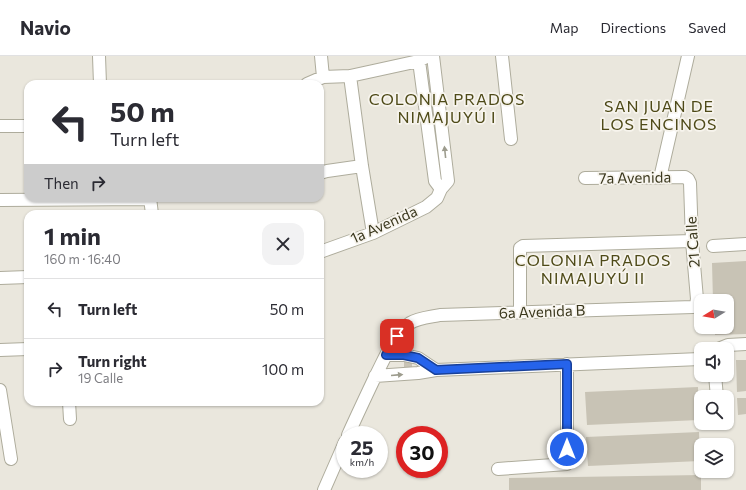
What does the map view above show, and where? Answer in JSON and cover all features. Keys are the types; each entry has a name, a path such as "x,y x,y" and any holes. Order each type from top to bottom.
{"street":[{"path":"99,56 100,80"},
{"path":"321,56 323,77"},
{"name":"1a Avenida","path":"324,251 373,233 426,207 437,198 441,189 448,181 432,56"},
{"path":"502,56 511,139"},
{"path":"660,178 688,56"},
{"path":"316,80 323,77 350,76 424,59 435,181 441,189"},
{"path":"350,76 373,233"},
{"path":"0,126 24,126"},
{"path":"324,172 362,166"},
{"name":"7a Avenida","path":"585,178 685,177"},
{"name":"21 Calle","path":"685,177 690,183 692,241 697,299 696,305 693,307"},
{"path":"0,200 24,200"},
{"path":"520,312 520,248 523,246 692,241"},
{"path":"713,246 746,244"},
{"path":"0,278 24,277"},
{"name":"6a Avenida B","path":"352,426 386,355 397,336 410,323 419,319 440,315 693,307"},
{"path":"734,345 746,344"},
{"path":"0,350 24,349"},
{"path":"386,355 404,355 418,358 436,370"},
{"path":"376,376 436,370 694,359"},
{"path":"498,469 567,464 567,364"},
{"path":"0,390 11,459"},
{"path":"69,406 70,419"},
{"path":"324,490 336,463"}],"building":[{"path":"746,261 746,334 715,335 734,334 734,294 713,294 712,263"},
{"path":"404,358 412,359 412,371 404,371"},
{"path":"736,360 746,360 746,391 737,392"},
{"path":"698,387 698,390 694,390 694,420 587,425 585,392"},
{"path":"737,398 746,398 746,414 738,415"},
{"path":"699,432 699,438 694,438 694,461 588,466 586,437"},
{"path":"694,475 694,478 701,478 701,490 509,490 509,478"}],"district":[{"name":"COLONIA PRADOS NIMAJUYÚ I","path":"447,108"},
{"name":"SAN JUAN DE LOS ENCINOS","path":"659,115"},
{"name":"COLONIA PRADOS NIMAJUYÚ II","path":"593,269"}],"route":[{"path":"397,336 386,355 404,355 418,358 436,370 567,364 567,449"}]}
